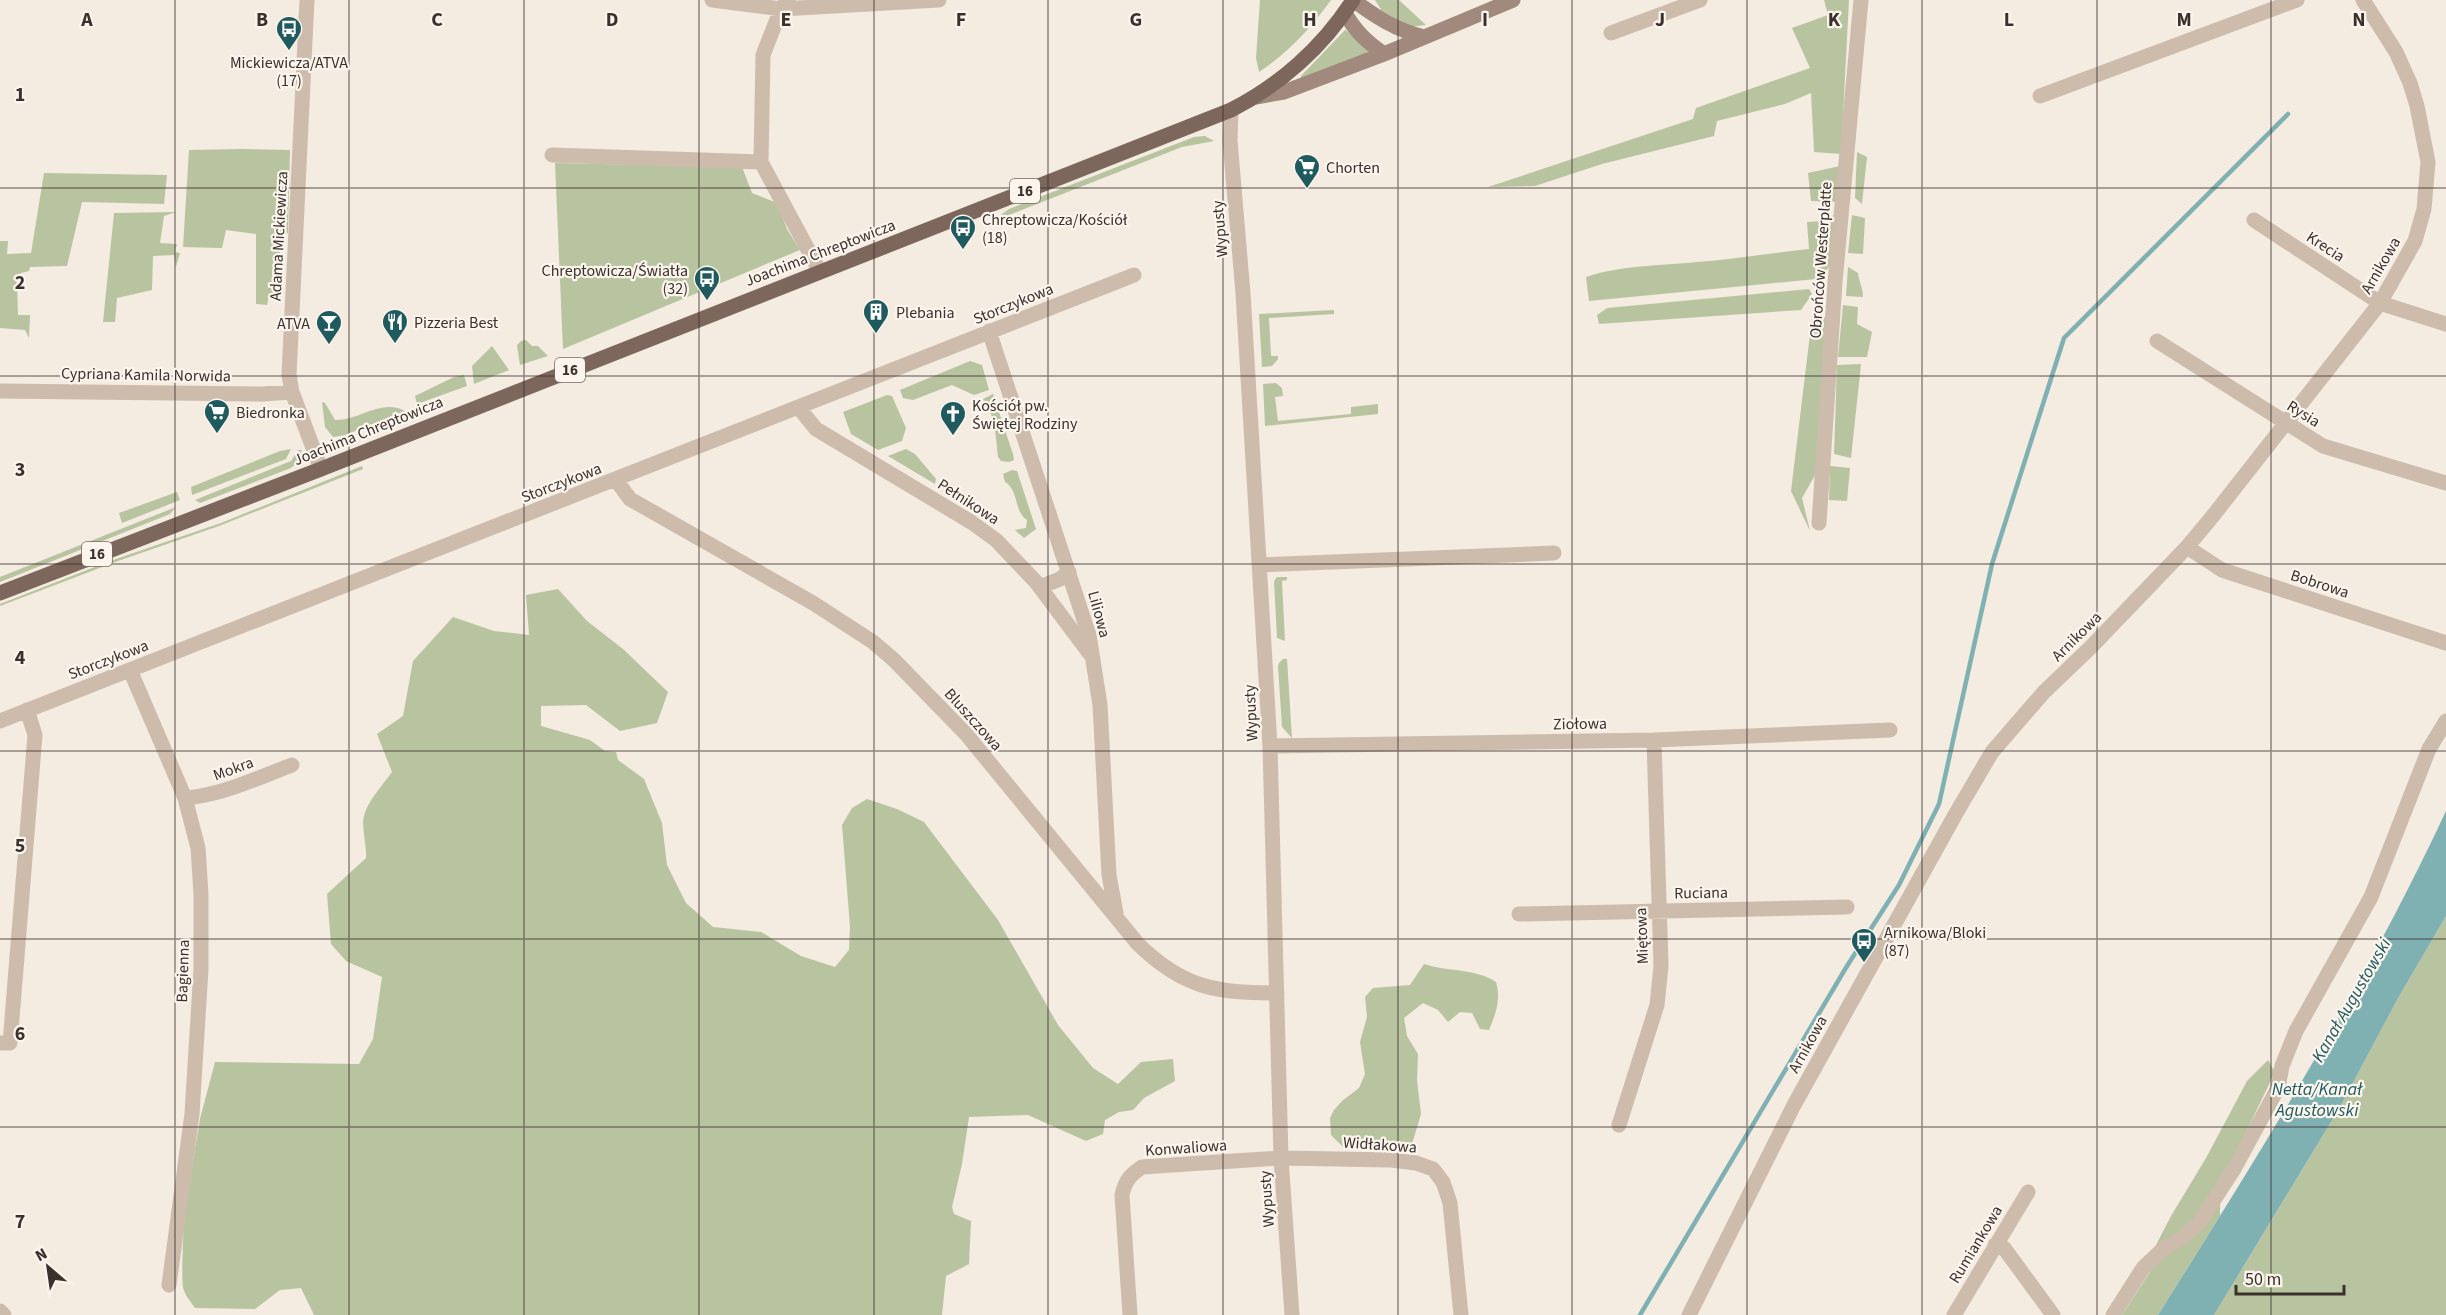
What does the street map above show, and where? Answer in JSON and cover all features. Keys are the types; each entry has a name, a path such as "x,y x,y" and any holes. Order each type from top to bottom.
{"main road":[{"path":"1256,97 1284,92 1384,54 1513,0"},
{"path":"1350,4 1405,32 1424,37"},
{"path":"1350,4 1354,28 1368,43 1384,54"},
{"name":"Joachima Chreptowicza","path":"0,593 321,469 1231,110 1256,97 1298,65 1330,32 1350,4"}],"street":[{"name":"Adama Mickiewicza","path":"307,0 289,375 292,392 321,469"},
{"path":"712,0 784,4 939,0"},
{"path":"1611,33 1700,0"},
{"name":"Obrońców Westerplatte","path":"1819,523 1835,282 1861,0"},
{"path":"2040,96 2297,0"},
{"name":"Arnikowa","path":"1689,1315 1794,1105 1955,814 1992,752 2044,692 2091,647 2187,547 2287,424 2380,303 2415,241 2424,209 2428,162 2423,133 2410,83 2396,52 2363,0"},
{"path":"784,4 763,55 761,162 819,272"},
{"name":"Wypusty","path":"1231,110 1230,141 1243,293 1270,746 1281,1158 1292,1315"},
{"path":"552,155 761,162"},
{"name":"Krecia","path":"2254,220 2380,303 2446,324"},
{"name":"Storczykowa","path":"0,721 799,408 1134,274"},
{"name":"Liliowa","path":"989,331 1089,635 1100,705 1109,875 1117,917"},
{"name":"Rysia","path":"2157,341 2323,446 2446,483"},
{"name":"Cypriana Kamila Norwida","path":"0,391 262,394 292,392"},
{"name":"Pełnikowa","path":"799,408 816,429 964,517 988,534 1040,587 1092,656"},
{"name":"Bluszczowa","path":"616,480 630,499 813,603 873,642 894,660 966,735 1138,944 1159,964 1202,987 1239,993 1277,993"},
{"name":"Bobrowa","path":"2187,547 2222,570 2446,643"},
{"path":"1260,565 1554,553"},
{"path":"1040,587 1060,579 1069,572"},
{"name":"Bagienna","path":"130,670 185,798 198,848 201,969 192,1114 169,1285"},
{"path":"0,1043 10,1044 12,1020 34,735 27,710"},
{"path":"2113,1315 2144,1268 2164,1248 2182,1238 2199,1222 2234,1169 2278,1088 2282,1066 2296,1030 2371,897 2429,749 2446,721"},
{"name":"Ziołowa","path":"1270,746 1654,740 1890,730"},
{"name":"Miętowa","path":"1619,1125 1657,1005 1661,966 1654,740"},
{"name":"Mokra","path":"185,798 220,792 292,765"},
{"name":"Ruciana","path":"1519,914 1847,907"},
{"name":"Konwaliowa","path":"1131,1315 1122,1195 1125,1182 1132,1173 1142,1167 1281,1158"},
{"name":"Widłakowa","path":"1281,1158 1391,1160 1416,1163 1433,1169 1443,1182 1450,1203 1461,1315"},
{"name":"Rumiankowa","path":"1954,1315 2028,1192"},
{"path":"1995,1245 2004,1248 2053,1315"},
{"path":"0,1311 4,1315"}],"green space":[{"path":"1260,0 1331,0 1298,39 1259,72 1256,58"},
{"path":"1375,0 1399,0 1426,25 1409,27 1382,11"},
{"path":"1824,0 1849,0 1841,154 1814,152 1811,93 1785,104 1717,121 1714,136 1602,164 1535,186 1488,187 1693,119 1696,108 1810,68 1792,28 1828,15"},
{"path":"1345,30 1370,53 1301,79 1301,76"},
{"path":"1205,136 1214,141 1182,147 989,223 1009,209 1194,137"},
{"path":"189,150 290,150 288,233 280,236 280,292 269,296 267,305 256,304 256,234 226,230 222,248 183,247"},
{"path":"1857,152 1867,157 1862,204 1855,198"},
{"path":"555,163 742,167 752,193 777,203 787,229 800,250 563,349"},
{"path":"1840,166 1838,202 1811,201 1808,173"},
{"path":"44,173 167,175 164,204 82,202 67,266 30,267 29,271 21,273 17,280 18,315 30,315 29,338 25,330 0,328 0,241 8,241 7,254 31,253"},
{"path":"176,212 164,216 160,243 177,244 175,252 180,253 176,267 174,255 153,256 152,290 117,298 115,322 103,322 114,213"},
{"path":"1836,214 1832,259 1829,267 1816,279 1589,301 1586,277 1599,273 1809,249 1807,222 1823,221"},
{"path":"1852,215 1865,218 1863,254 1848,253"},
{"path":"1848,267 1858,273 1863,297 1846,296"},
{"path":"1809,289 1812,294 1801,310 1599,324 1597,315 1607,308"},
{"path":"1843,305 1858,307 1857,324 1872,332 1867,357 1838,357"},
{"path":"1334,310 1334,314 1269,318 1271,356 1278,356 1278,359 1272,366 1262,367 1259,314"},
{"path":"1818,314 1826,318 1818,470 1802,498 1810,531 1791,491 1812,318"},
{"path":"526,340 532,346 538,346 548,356 520,365 517,345"},
{"path":"492,346 509,370 474,384 472,366"},
{"path":"970,361 982,365 989,390 974,395 952,385 913,400 903,398 900,390"},
{"path":"1861,364 1851,458 1834,454 1837,365"},
{"path":"464,375 467,386 417,404 415,396 454,377"},
{"path":"1276,383 1282,388 1283,396 1275,397 1278,421 1351,414 1351,407 1378,404 1378,414 1265,426 1263,384"},
{"path":"993,394 1013,454 1014,460 1009,462 1001,461 998,457 994,420 983,399"},
{"path":"887,395 892,396 906,428 902,441 878,450 851,434 843,412"},
{"path":"322,402 325,403 335,420 379,408 388,407 405,411 345,435 333,437 325,427"},
{"path":"291,449 286,459 192,495 191,487 280,451"},
{"path":"906,449 915,454 936,479 935,484 888,456"},
{"path":"298,450 302,450 297,463 291,468 200,503 195,500 291,461"},
{"path":"362,466 363,469 219,526 0,606 0,604 110,561 221,523"},
{"path":"1830,466 1850,468 1847,501 1829,500"},
{"path":"1012,470 1017,471 1036,529 1024,538 1015,530 1026,528 1027,520 1020,512 1013,490 1005,482 1003,474"},
{"path":"177,492 180,500 122,523 119,513"},
{"path":"176,507 170,514 0,582 0,577"},
{"path":"1277,577 1287,577 1287,580 1282,581 1285,641 1277,638 1274,581"},
{"path":"558,589 587,621 623,649 668,692 657,723 620,731 586,705 541,706 541,726 590,740 605,751 616,752 618,760 644,779 662,823 667,865 686,903 713,927 761,932 801,956 835,967 849,950 850,927 842,825 852,808 867,799 897,809 924,822 998,920 1058,1025 1093,1068 1118,1084 1141,1062 1173,1059 1175,1081 1144,1098 1133,1110 1119,1112 1105,1120 1103,1134 1086,1141 1028,1115 969,1117 962,1164 952,1207 954,1214 971,1221 969,1264 946,1276 942,1315 314,1315 301,1288 280,1290 255,1309 195,1308 186,1295 182,1269 186,1202 200,1119 215,1062 359,1064 373,1039 382,977 346,961 331,944 327,894 366,858 364,816 372,798 392,772 377,734 403,716 413,661 453,617 494,631 529,635 526,595"},
{"path":"1283,659 1287,659 1292,738 1282,727 1278,666"},
{"path":"2446,916 2446,1315 2214,1315 2340,1107 2397,1000"},
{"path":"1424,964 1479,974 1496,982 1497,1006 1489,1030 1480,1029 1472,1013 1460,1012 1448,1022 1438,1010 1423,1003 1404,1018 1407,1036 1418,1054 1417,1080 1421,1114 1412,1144 1363,1149 1343,1147 1331,1135 1330,1118 1342,1101 1359,1088 1365,1074 1360,1042 1367,1017 1365,997 1373,988 1410,985"},
{"path":"2268,1060 2275,1072 2220,1186 2220,1216 2158,1315 2122,1315 2155,1264 2156,1245 2247,1081"}],"water":[{"name":"Netta/Kanał Agustowski","path":"2446,811 2446,916 2397,1000 2340,1107 2214,1315 2158,1315 2310,1068 2415,876"}],"waterway":[{"path":"1640,1315 1847,966 1899,885 1939,804 1992,564 2064,338 2288,114"}],"place":[{"name":"Mickiewicza/ATVA (17)","path":"289,52"},
{"name":"Chorten","path":"1307,190"},
{"name":"Chreptowicza/Kościół (18)","path":"963,251"},
{"name":"Chreptowicza/Światła (32)","path":"707,302"},
{"name":"Plebania","path":"876,335"},
{"name":"Pizzeria Best","path":"395,345"},
{"name":"ATVA","path":"329,346"},
{"name":"Biedronka","path":"217,435"},
{"name":"Kościół pw. Świętej Rodziny","path":"953,437"},
{"name":"Arnikowa/Bloki (87)","path":"1864,964"}],"water label":[{"name":"Kanał Augustowski","path":"2351,1000"}]}
